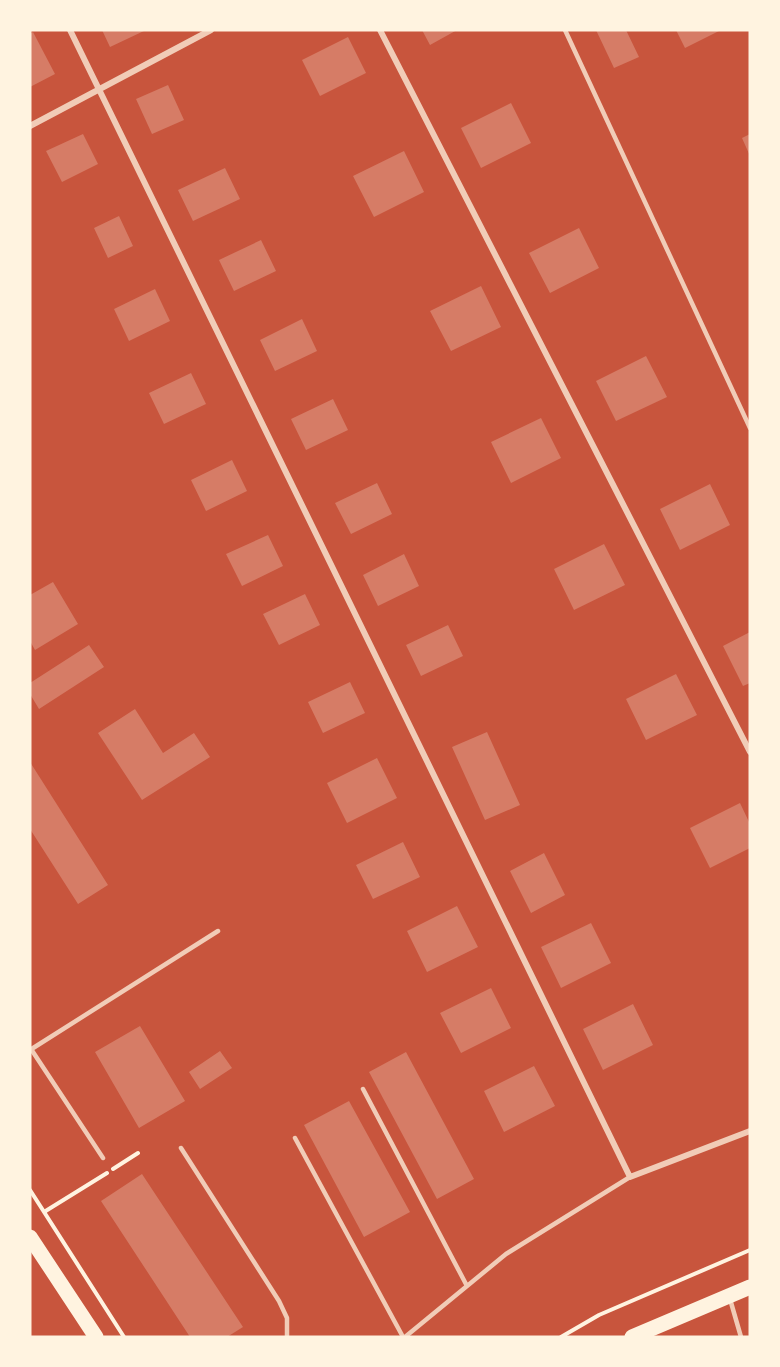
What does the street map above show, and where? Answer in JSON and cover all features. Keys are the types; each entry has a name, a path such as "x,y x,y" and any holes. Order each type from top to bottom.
{"main road":[{"path":"30,1237 96,1337"},
{"path":"632,1337 750,1287"}],"street":[{"path":"70,30 630,1177 750,1131"},
{"path":"30,126 211,30"},
{"path":"380,30 750,752"}],"lane":[{"path":"565,30 750,428"},
{"path":"103,1158 31,1049 218,931"},
{"path":"363,1089 467,1286"},
{"path":"295,1138 404,1337 506,1254 630,1177"},
{"path":"181,1148 279,1301 287,1318 287,1337"},
{"path":"729,1296 741,1337"}],"path":[{"path":"44,1212 138,1153"},
{"path":"30,1190 124,1337"},
{"path":"561,1337 599,1315 750,1250"}],"building":[{"path":"102,30 146,30 110,47"},
{"path":"422,30 457,30 430,45"},
{"path":"596,30 626,30 639,57 614,68"},
{"path":"676,30 721,30 685,48"},
{"path":"33,32 55,74 30,87 30,34"},
{"path":"348,37 366,73 320,96 302,60"},
{"path":"168,85 184,120 152,134 136,99"},
{"path":"511,103 531,143 481,168 461,128"},
{"path":"83,134 98,164 62,182 46,151"},
{"path":"750,134 750,156 742,138"},
{"path":"404,151 424,192 374,217 353,176"},
{"path":"225,168 240,199 193,221 178,190"},
{"path":"119,216 133,246 108,258 94,228"},
{"path":"579,228 599,268 550,293 529,253"},
{"path":"261,240 276,271 234,291 219,260"},
{"path":"481,286 501,327 451,351 430,311"},
{"path":"155,289 170,321 129,341 114,309"},
{"path":"302,319 317,351 275,371 260,340"},
{"path":"646,356 667,397 616,421 596,381"},
{"path":"191,373 206,404 164,424 149,393"},
{"path":"333,399 348,430 306,450 291,419"},
{"path":"541,418 561,458 511,483 491,442"},
{"path":"232,460 247,491 206,511 191,480"},
{"path":"377,483 392,514 351,534 335,503"},
{"path":"710,484 730,525 680,550 660,509"},
{"path":"268,535 283,566 242,586 226,554"},
{"path":"604,544 625,585 574,610 554,569"},
{"path":"404,554 419,586 378,606 363,575"},
{"path":"53,582 78,624 35,650 30,641 30,595"},
{"path":"305,594 320,625 279,645 263,614"},
{"path":"448,625 463,656 421,676 406,645"},
{"path":"750,632 750,683 743,686 723,646"},
{"path":"89,645 104,667 39,709 30,694 30,683"},
{"path":"676,674 697,715 646,740 626,699"},
{"path":"350,682 365,713 323,733 308,702"},
{"path":"135,709 163,753 194,733 210,757 142,800 98,733"},
{"path":"487,732 520,805 485,820 452,747"},
{"path":"377,758 397,798 347,823 327,783"},
{"path":"30,762 108,885 78,904 30,829"},
{"path":"740,803 750,824 750,848 710,868 690,828"},
{"path":"403,842 420,877 373,899 356,865"},
{"path":"544,853 565,895 531,913 510,871"},
{"path":"457,906 478,947 427,972 407,931"},
{"path":"591,923 611,963 561,988 541,947"},
{"path":"491,988 511,1028 461,1053 440,1013"},
{"path":"633,1004 653,1045 603,1070 583,1029"},
{"path":"140,1026 185,1101 139,1128 95,1052"},
{"path":"220,1051 232,1068 200,1089 189,1072"},
{"path":"406,1052 474,1179 437,1199 369,1072"},
{"path":"534,1066 555,1106 504,1132 484,1091"},
{"path":"349,1101 410,1212 364,1237 304,1125"},
{"path":"142,1174 243,1327 227,1337 190,1337 101,1201"}]}
